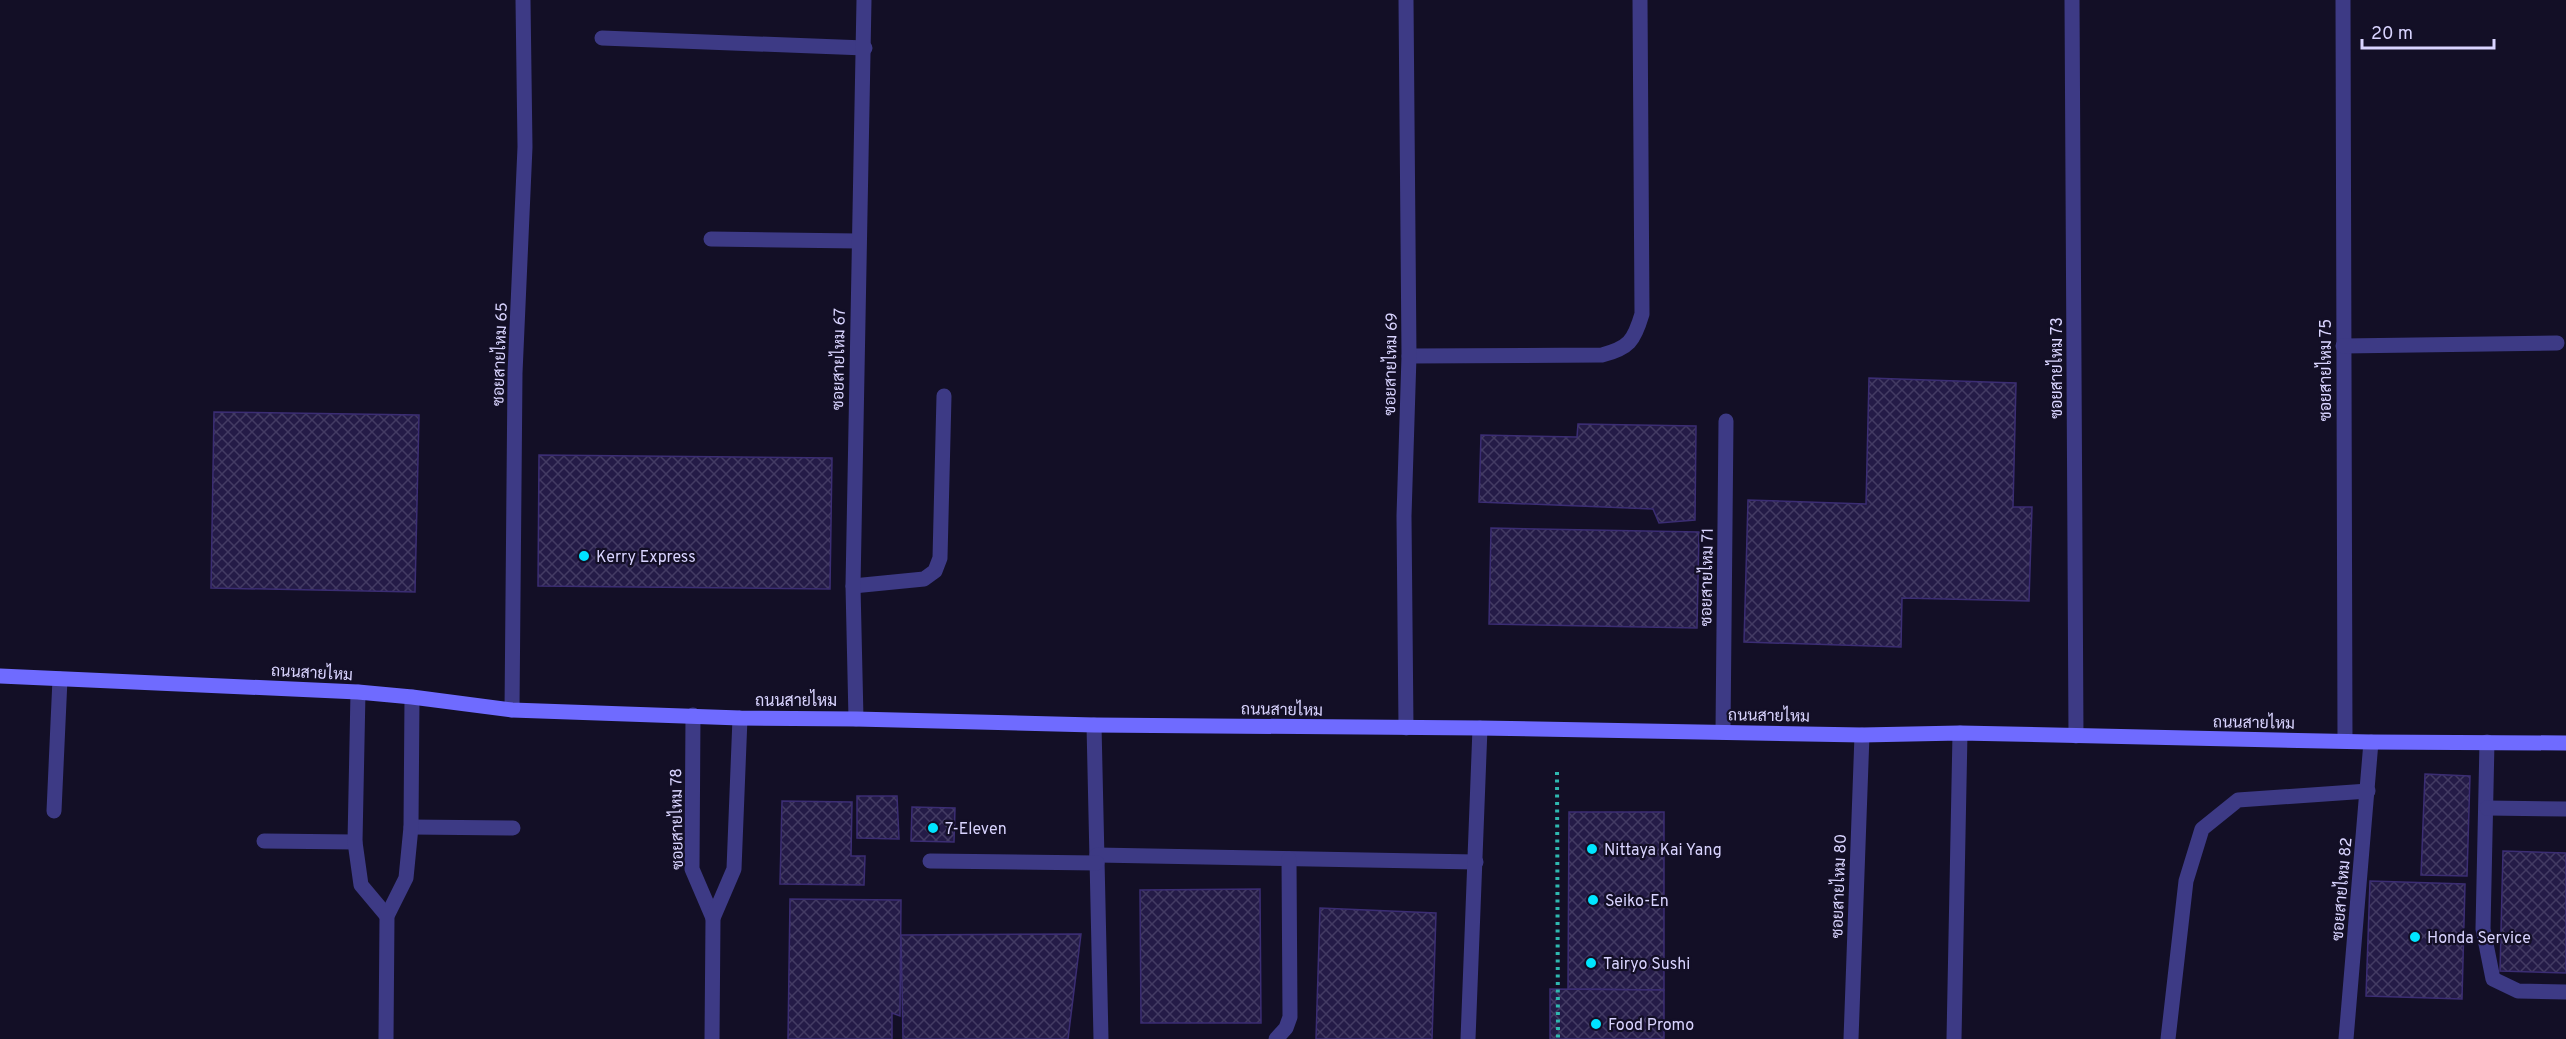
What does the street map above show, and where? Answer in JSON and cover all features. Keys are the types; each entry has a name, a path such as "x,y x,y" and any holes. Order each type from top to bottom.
{"main road":[{"name":"ถนนสายไหม","path":"0,676 358,693 412,697 512,710 740,718 1094,725 1480,728 1862,735 1960,733 2371,742 2566,743"}],"street":[{"name":"ซอยสายไหม 65","path":"512,710 515,373 525,147 523,0"},
{"name":"ซอยสายไหม 67","path":"856,719 853,586 858,242 865,48 864,0"},
{"name":"ซอยสายไหม 69","path":"1406,0 1409,356 1404,516 1406,728"},
{"path":"1409,356 1602,355 1620,351 1635,336 1642,314 1640,0"},
{"name":"ซอยสายไหม 73","path":"2072,0 2076,736"},
{"name":"ซอยสายไหม 75","path":"2343,0 2344,741"},
{"path":"602,39 865,48"},
{"path":"711,239 858,242"},
{"path":"2343,346 2557,343"},
{"path":"853,586 924,579 935,571 940,558 944,396"},
{"name":"ซอยสายไหม 71","path":"1723,732 1726,421"},
{"path":"54,811 60,679"},
{"path":"358,693 355,842 361,885 387,916"},
{"path":"386,1039 387,916 406,878 411,827 412,697"},
{"name":"ซอยสายไหม 78","path":"693,715 692,869 713,918"},
{"name":"ซอยสายไหม 78","path":"712,1039 713,918 734,869 740,718"},
{"path":"1094,725 1101,1039"},
{"path":"1468,1039 1480,728"},
{"path":"1954,1039 1960,733"},
{"name":"ซอยสายไหม 80","path":"1851,1039 1862,735"},
{"name":"ซอยสายไหม 82","path":"2346,1039 2371,742"},
{"path":"2487,742 2483,929 2493,979 2518,991 2566,992"},
{"path":"2168,1039 2186,881 2202,829 2238,800 2368,791"},
{"path":"2487,808 2566,809"},
{"path":"411,827 513,828"},
{"path":"264,841 355,842"},
{"path":"1276,1039 1286,1028 1290,1017 1289,858"},
{"path":"930,861 1289,858 1476,862"}],"path":[{"path":"1557,772 1558,1039"}],"building":[{"path":"1869,378 2016,383 2013,507 2032,507 2029,601 1902,598 1901,647 1744,642 1748,500 1866,504"},
{"path":"214,412 419,415 415,592 211,588"},
{"path":"1578,424 1696,426 1695,520 1659,523 1653,509 1479,502 1481,435 1577,437"},
{"path":"539,455 832,458 830,589 538,586"},
{"path":"1491,528 1699,532 1697,628 1489,624"},
{"path":"2425,774 2470,776 2467,876 2421,875"},
{"path":"857,796 897,796 899,839 857,838"},
{"path":"782,801 852,802 851,856 865,856 864,885 780,884"},
{"path":"912,807 955,808 954,842 911,841"},
{"path":"1569,812 1664,812 1664,990 1568,989"},
{"path":"2503,851 2566,853 2566,973 2500,971"},
{"path":"2370,881 2465,884 2462,999 2366,996"},
{"path":"1260,889 1261,1023 1141,1023 1140,890"},
{"path":"790,899 901,900 900,1016 892,1013 892,1039 788,1039"},
{"path":"1320,908 1436,913 1432,1039 1316,1039"},
{"path":"1081,934 1068,1039 903,1039 901,935"},
{"path":"1550,989 1664,990 1664,1039 1550,1039"}],"place":[{"name":"Kerry Express","path":"584,556"},
{"name":"7-Eleven","path":"933,828"},
{"name":"Nittaya Kai Yang","path":"1592,849"},
{"name":"Seiko-En","path":"1593,900"},
{"name":"Honda Service","path":"2415,937"},
{"name":"Tairyo Sushi","path":"1591,963"},
{"name":"Food Promo","path":"1596,1024"}]}
